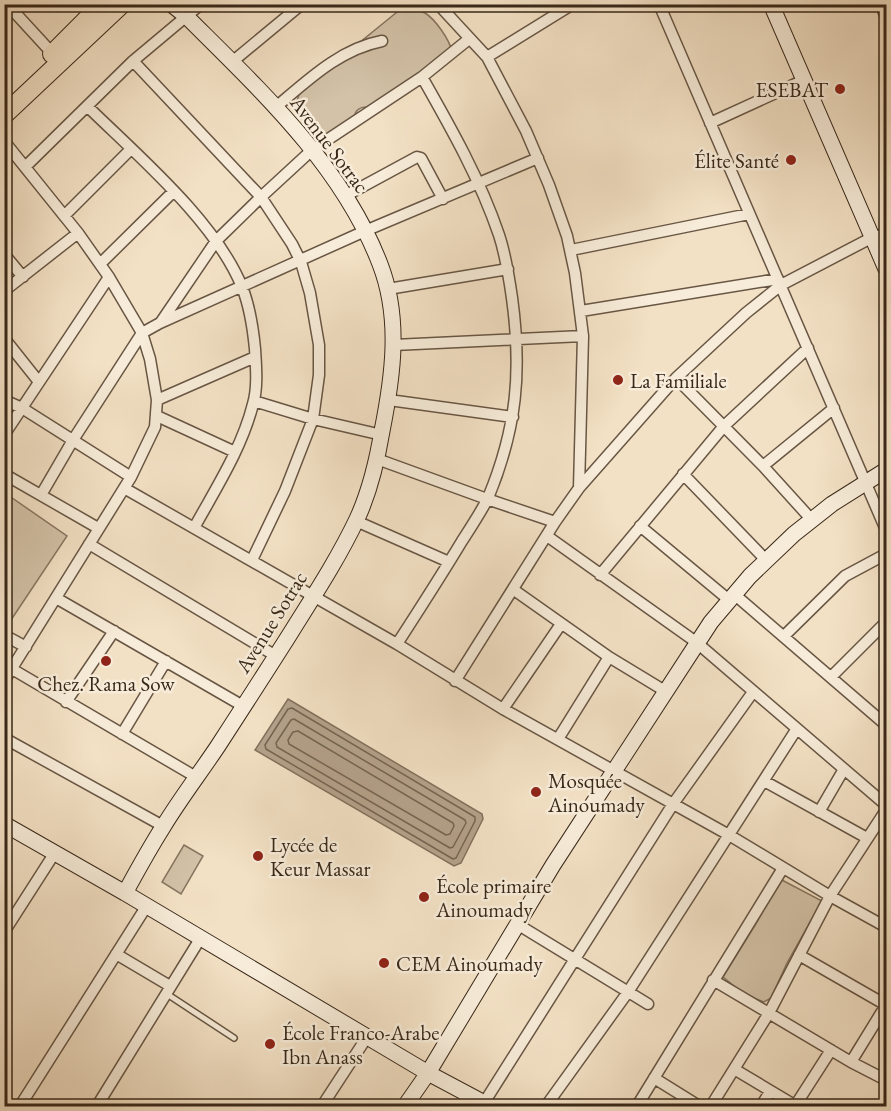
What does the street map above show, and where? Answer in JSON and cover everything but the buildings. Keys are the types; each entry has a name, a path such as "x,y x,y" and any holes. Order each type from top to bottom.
{"main road":[{"path":"4,101 102,4"},
{"path":"4,115 122,4"},
{"path":"94,30 135,4"}],"street":[{"path":"7,4 52,53"},
{"name":"Avenue Sotrac","path":"125,893 163,826 314,597 356,521 377,459 388,400 394,345 388,289 381,266 345,196 312,150 276,107 186,16 171,4"},
{"path":"25,167 133,62 201,4"},
{"path":"232,62 302,4"},
{"path":"438,4 487,57 538,158 559,211 571,250 583,336 579,488"},
{"path":"487,57 573,4"},
{"path":"658,4 886,531"},
{"path":"771,4 804,80 880,235 886,268"},
{"path":"881,4 886,19"},
{"path":"160,323 216,241 261,196 312,150 422,76 469,39"},
{"path":"276,107 338,57 363,45 382,40"},
{"path":"133,62 261,196 301,261 317,322 320,345 319,375 313,419 285,491 252,560"},
{"path":"397,644 487,499 506,447 513,417 518,376 518,339 508,269 500,237 480,184 422,76"},
{"path":"710,123 804,80"},
{"path":"88,107 174,191 216,241 243,287 252,321 255,357 254,401 235,452 194,528"},
{"path":"4,141 78,232 109,277 142,333 158,400 157,416 149,441 131,477 4,681"},
{"path":"64,216 131,149"},
{"path":"345,196 421,158 443,199"},
{"path":"41,495 73,440 142,333 365,231 538,158"},
{"path":"100,264 174,191"},
{"path":"571,250 750,213"},
{"path":"4,291 78,232"},
{"path":"581,312 779,282 880,235"},
{"path":"4,254 23,277"},
{"path":"388,289 508,269"},
{"path":"4,435 109,277"},
{"path":"455,681 546,536 579,488 676,378 779,282"},
{"path":"394,345 583,336"},
{"path":"4,338 39,382"},
{"path":"600,574 724,426 808,348"},
{"path":"158,400 255,357"},
{"path":"676,378 763,466 811,519"},
{"path":"4,400 22,408 131,477"},
{"path":"388,400 513,417"},
{"path":"254,401 313,419 382,435"},
{"path":"763,466 834,408"},
{"path":"157,416 235,452"},
{"path":"377,459 555,522"},
{"path":"405,1107 428,1073 517,924 696,642 731,597 766,560 811,519 848,492 886,470"},
{"path":"4,474 98,528"},
{"path":"683,474 766,560"},
{"path":"124,488 397,644 503,709 729,835 886,927"},
{"path":"356,521 450,562"},
{"path":"640,526 784,636 882,721 886,709"},
{"path":"546,536 696,642 796,730 886,804"},
{"path":"89,544 276,656"},
{"path":"784,636 845,576 886,554"},
{"path":"514,590 609,657 665,691"},
{"path":"56,598 243,706"},
{"path":"831,677 886,622"},
{"path":"503,709 561,624"},
{"path":"66,702 114,632"},
{"path":"4,635 26,647"},
{"path":"558,739 609,657"},
{"path":"122,734 166,662"},
{"path":"12,669 196,777"},
{"path":"4,824 486,1105 574,958 673,804 753,692"},
{"path":"546,1107 628,992 796,730"},
{"path":"4,738 163,826"},
{"path":"819,812 844,769"},
{"path":"764,781 867,838"},
{"path":"711,1107 769,1013 830,896 886,810"},
{"path":"4,932 54,854"},
{"path":"637,1107 783,868"},
{"path":"20,1107 146,907"},
{"path":"517,924 648,1004"},
{"path":"97,1107 200,939"},
{"path":"116,954 168,990"},
{"path":"799,955 886,1005 851,1062"},
{"path":"713,980 851,1062 886,1080"},
{"path":"322,1107 367,1037"},
{"path":"734,1069 795,1106 831,1050"},
{"path":"654,1078 699,1107"},
{"path":"761,1107 770,1092"}],"lane":[{"path":"168,990 234,1038"}],"shaded area":[{"path":"402,8 419,11 429,16 445,36 452,52 375,108 360,108 355,114 354,129 326,143 299,107 297,101 300,91"},
{"path":"5,493 67,536 7,626 4,625"},
{"path":"184,845 203,856 181,894 162,882"},
{"path":"780,879 822,901 787,963 771,998 764,1002 744,994 723,977"}],"water":[{"path":"288,699 482,814 483,819 461,863 454,866 255,750"}],"place":[{"name":"ESEBAT","path":"840,89"},
{"name":"Élite Santé","path":"791,160"},
{"name":"La Familiale","path":"618,380"},
{"name":"Chez. Rama Sow","path":"106,661"},
{"name":"Mosquée Ainoumady","path":"536,792"},
{"name":"Lycée de Keur Massar","path":"258,856"},
{"name":"École primaire Ainoumady","path":"424,897"},
{"name":"CEM Ainoumady","path":"384,963"},
{"name":"École Franco-Arabe Ibn Anass","path":"270,1044"}]}
